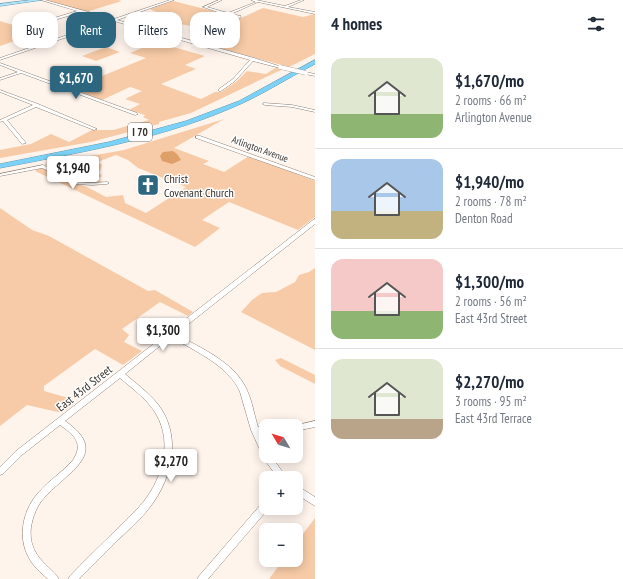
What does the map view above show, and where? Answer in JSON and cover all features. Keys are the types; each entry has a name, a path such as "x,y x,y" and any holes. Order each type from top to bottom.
{"highway":[{"name":"I 70","path":"0,160 98,143 182,120 241,95 315,56"},
{"name":"I 70","path":"0,166 94,149 177,126 236,104 315,62"}],"main road":[{"path":"0,5 41,0"}],"street":[{"path":"41,0 84,12"},
{"path":"116,19 173,0"},
{"path":"220,12 204,7 221,0"},
{"path":"252,0 314,13"},
{"path":"285,7 303,0"},
{"path":"232,12 260,1"},
{"path":"58,18 80,11"},
{"path":"116,21 280,67 315,75"},
{"path":"0,59 66,36"},
{"path":"220,90 234,80 253,59"},
{"path":"0,64 136,114"},
{"path":"0,79 20,72"},
{"path":"0,91 96,129"},
{"path":"265,104 292,106 315,111"},
{"path":"24,143 2,120 37,106"},
{"name":"Arlington Avenue","path":"198,137 315,178"},
{"path":"0,174 42,166 47,167 77,183 107,183"},
{"name":"East 43rd Street","path":"0,472 19,453 315,221"},
{"path":"171,334 220,364 233,376 245,394 266,456 278,471"},
{"path":"73,579 143,509 156,492 166,469 168,446 167,434 160,413 148,397 120,374"},
{"path":"54,579 33,556 27,543 26,527 31,512 38,499 76,463 81,456 82,444 79,437 60,421"},
{"path":"303,427 315,424"},
{"path":"303,494 315,502"},
{"path":"202,579 259,512"}],"shaded area":[{"path":"47,0 122,1 86,12"},
{"path":"173,1 217,12 190,12 190,26 182,24 182,12 156,12 150,9"},
{"path":"263,8 303,17 315,14 315,54 289,67 219,48 240,48 240,18"},
{"path":"0,21 12,25 12,42 0,46"},
{"path":"103,48 109,48 120,52 96,61 82,56"},
{"path":"142,48 177,48 205,56 185,65 196,69 161,84 201,99 215,92 221,92 236,82 247,71 266,74 277,67 283,69 191,113 159,122 159,124 91,142 0,158 0,150 31,144 51,134 69,142 92,130 113,130 149,120 143,117 145,115 129,110 140,104 125,99 142,91 130,87 102,100 65,86 95,74 102,76 146,58 130,53"},
{"path":"224,119 174,148 209,161 203,164 224,172 249,156 315,181 315,217 298,230 229,202 202,220 220,228 195,247 35,171 39,168 44,168 53,174 76,184 85,186 106,197 123,195 125,203 146,213 186,187 138,168 128,160 116,155 97,162 102,165 99,173 102,176 97,179 103,182 80,182 45,164 124,150"},
{"path":"173,151 181,160 172,164 162,161 160,156 163,152"},
{"path":"0,208 32,230 49,236 148,291 155,290 193,312 188,316 160,302 122,329 129,335 124,342 142,351 123,365 95,349 44,386 44,391 72,399 75,403 62,413 27,405 0,426"},
{"path":"315,268 315,350 241,312 252,300 262,293 276,292 295,282 299,275 309,272"},
{"path":"281,358 315,375 315,384 280,366 275,360"},
{"path":"315,518 315,579 269,579 278,567 303,567 303,534"}],"place":[{"name":"Christ Covenant Church","path":"148,185"}]}
